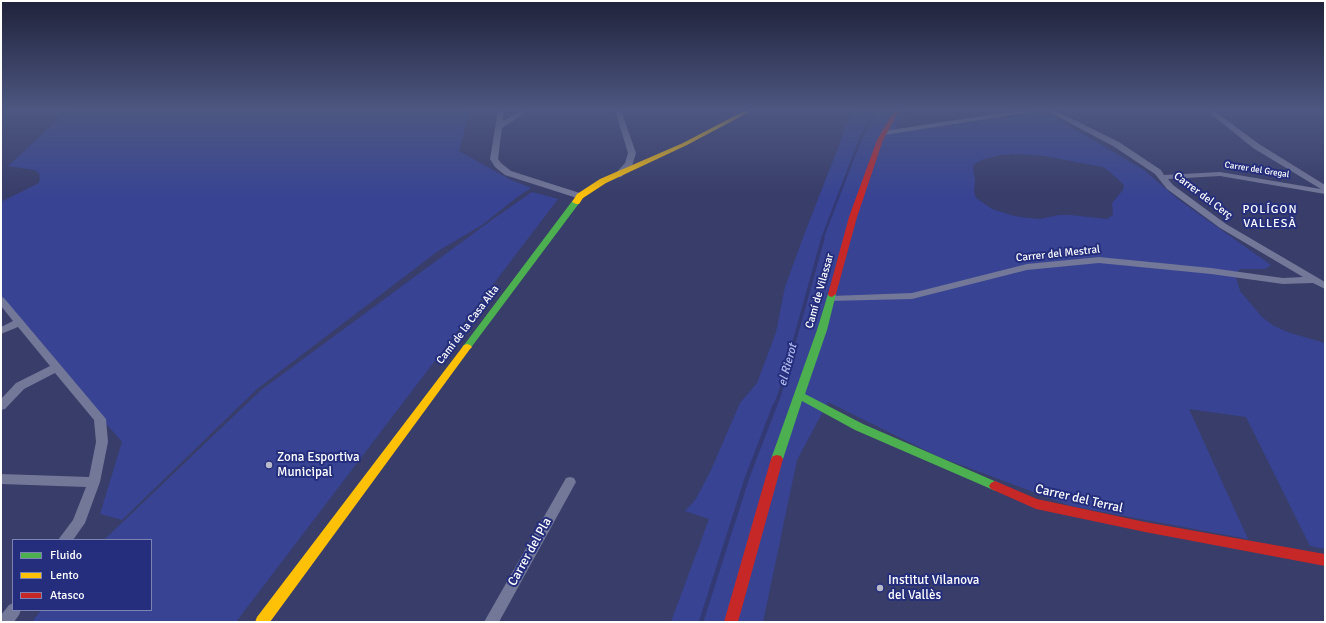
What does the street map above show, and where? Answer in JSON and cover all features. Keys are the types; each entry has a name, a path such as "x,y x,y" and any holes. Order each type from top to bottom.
{"street":[{"path":"496,139 494,159 498,165 508,173 580,196"},
{"path":"618,175 629,164 632,153 627,139"},
{"name":"Camí de la Casa Alta","path":"262,622 580,196 603,181 694,139"},
{"name":"Camí de Vilassar","path":"731,622 779,453 822,330 853,217 881,139"},
{"name":"Carrer del Cerç","path":"1106,139 1158,172 1170,187 1223,226 1325,286"},
{"path":"1247,139 1325,188"},
{"name":"Carrer del Gregal","path":"1162,177 1220,174 1325,192"},
{"name":"Carrer del Mestral","path":"831,299 912,296 1026,267 1099,260 1204,270 1283,281 1313,280"},
{"path":"1,300 100,420 102,442 94,482 78,523 66,539"},
{"path":"1,331 19,322"},
{"path":"1,406 20,386 57,367"},
{"name":"Carrer del Terral","path":"800,395 859,427 1036,504 1145,527 1325,560"},
{"path":"1,479 94,482"},
{"name":"Carrer del Pla","path":"490,622 570,482"},
{"path":"5,622 13,611"}],"shaded area":[{"path":"37,139 462,139 459,151 511,180 531,188 482,225 438,251 257,389 122,520 100,514 122,442 1,302 1,202 39,183 40,178 39,173 35,170 8,166"},
{"path":"1092,139 1144,170 1179,200 1271,265 1265,269 1240,269 1235,274 1240,291 1262,317 1274,326 1290,333 1325,343 1325,549 1310,546 1246,417 1189,409 1248,539 1071,506 937,456 828,402 797,460 763,622 671,622 709,519 685,511 696,499 711,470 740,403 757,383 776,332 785,287 841,140","holes":["1022,154 1044,156 1103,167 1124,185 1123,190 1112,203 1113,215 1107,219 1070,215 1059,215 1040,219 1014,216 992,209 976,198 974,192 974,164 984,159 1001,155"]},
{"name":"Zona Esportiva Municipal","path":"532,192 558,199 236,622 32,622 40,611 152,611 152,539 105,539 261,390"}],"waterway":[{"name":"el Rierot","path":"822,239 860,139"},
{"name":"el Rierot","path":"775,406 780,393 823,238"},
{"name":"el Rierot","path":"701,622 747,478 775,405"}],"traffic: fast":[{"path":"467,347 576,202"},
{"path":"777,459 822,330 832,294"},
{"path":"799,395 859,427 995,486"}],"traffic: slow":[{"path":"576,202 580,196 603,181 694,139"},
{"path":"262,622 467,347"}],"traffic: jam":[{"path":"832,294 853,217 881,139"},
{"path":"731,622 777,459"},
{"path":"995,486 1036,504 1145,527 1325,560"}],"place":[{"name":"Zona Esportiva Municipal","path":"269,465"},
{"name":"Institut Vilanova del Vallès","path":"880,588"}],"district":[{"name":"POLÍGON VALLESÀ","path":"1270,217"}]}
